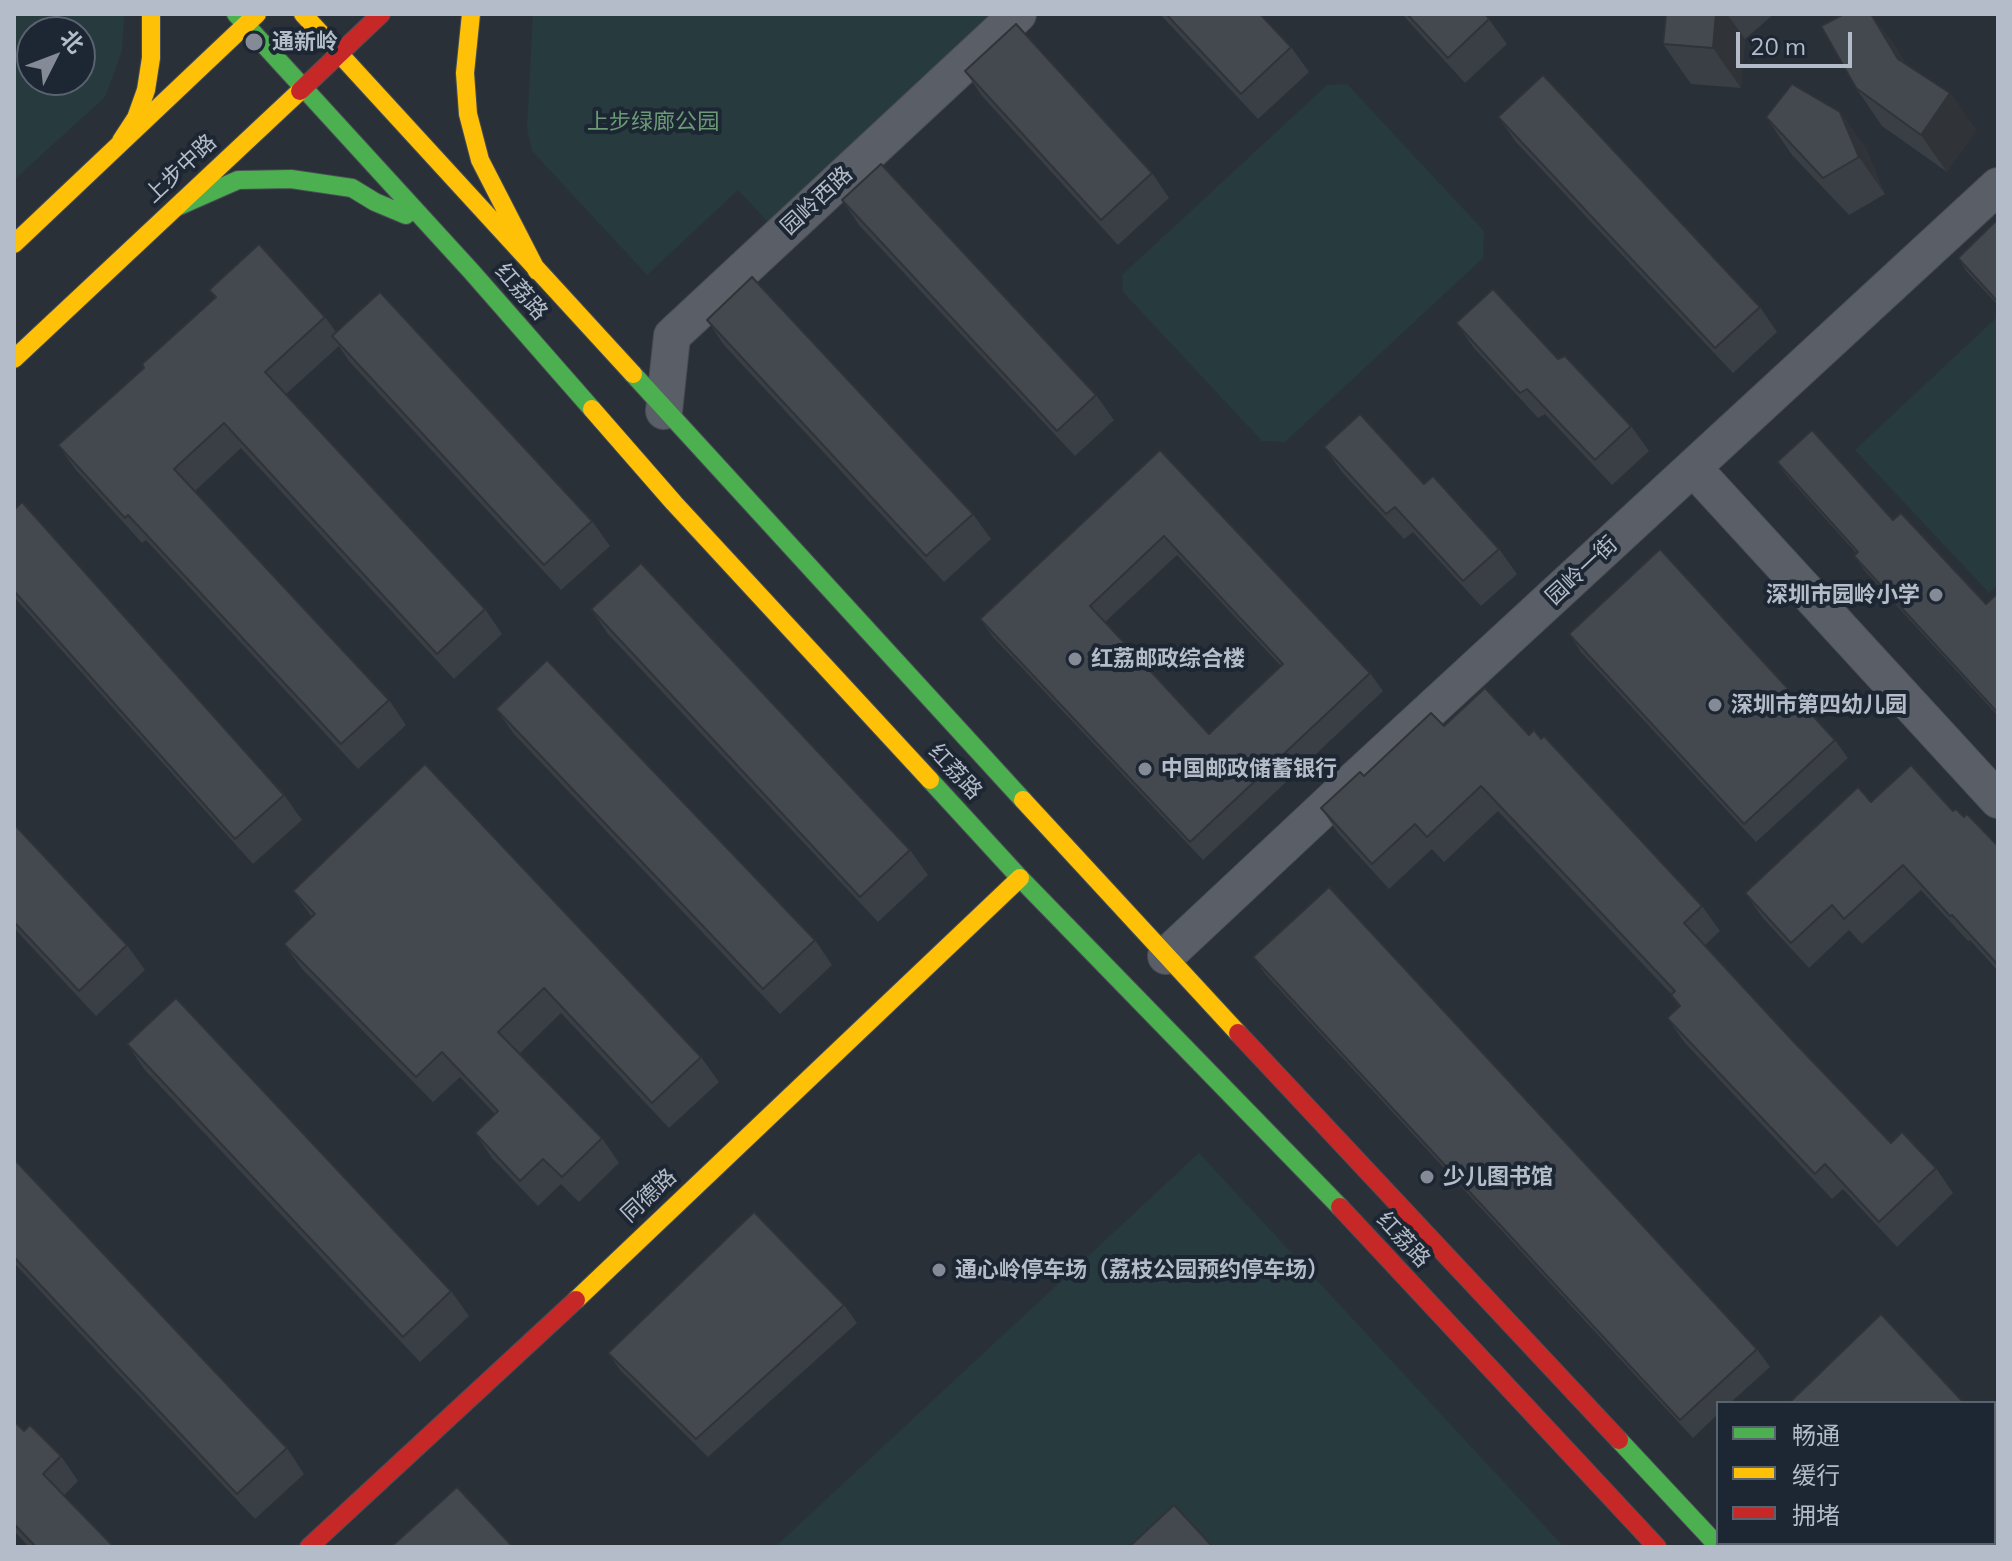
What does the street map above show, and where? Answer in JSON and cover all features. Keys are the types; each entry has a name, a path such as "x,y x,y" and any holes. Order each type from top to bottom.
{"main road":[{"path":"118,145 136,118 146,90 151,58 151,14"},
{"name":"红荔路","path":"303,14 1166,956 1716,1544"},
{"name":"上步中路","path":"14,359 381,14"},
{"path":"471,14 465,73 468,114 480,160 537,271"},
{"path":"14,244 246,17"},
{"name":"红荔路","path":"246,17 302,88 471,271 674,503 1020,878 1326,1192 1657,1547"},
{"path":"175,208 238,180 291,179 352,188 375,202 409,216 471,271"},
{"name":"同德路","path":"309,1547 586,1290 1020,878"}],"street":[{"name":"园岭西路","path":"664,411 672,336 1018,14"},
{"name":"园岭一街","path":"1166,956 1998,186"},
{"path":"1707,483 1998,800"}],"green space":[{"path":"14,14 124,14 122,51 105,97 14,180"},
{"name":"上步绿廊公园","path":"533,14 992,14 768,222 738,190 647,275 532,151 527,128"},
{"path":"1347,84 1484,231 1483,258 1285,442 1262,441 1123,292 1122,275 1327,85"},
{"path":"1996,318 1998,584 1989,593 1855,450"},
{"path":"1199,1153 1564,1547 775,1547"}],"building":[{"path":"1166,14 1260,14 1291,47 1241,94"},
{"path":"1407,14 1485,14 1489,19 1448,58"},
{"path":"1666,14 1716,14 1713,48 1663,44"},
{"path":"1844,14 1871,14 1898,59 1950,93 1921,135 1856,88 1821,26"},
{"path":"1016,24 1152,173 1101,220 965,71"},
{"path":"1543,75 1760,307 1715,348 1498,117"},
{"path":"1792,84 1840,112 1859,157 1823,178 1766,117"},
{"path":"881,164 1096,395 1057,431 842,200"},
{"path":"1998,219 1998,302 1958,258"},
{"path":"259,244 325,317 265,372 485,609 437,654 224,423 174,469 389,700 341,744 128,515 125,518 58,445 144,368 142,364 216,297 209,290"},
{"path":"752,277 973,514 926,556 707,320"},
{"path":"1493,289 1558,359 1565,356 1631,426 1595,460 1527,389 1520,393 1456,323"},
{"path":"380,292 592,521 544,565 332,336"},
{"path":"1360,414 1424,484 1433,476 1499,549 1463,581 1395,507 1386,514 1324,447"},
{"path":"1812,430 1893,520 1901,513 1986,604 1998,593 1998,713 1854,556 1858,552 1777,462"},
{"name":"红荔邮政综合楼","path":"1160,450 1370,673 1190,842 980,619","holes":["1164,536 1283,664 1209,734 1090,606"]},
{"path":"22,502 284,795 235,839 14,591 14,510"},
{"name":"深圳市第四幼儿园","path":"1660,549 1835,740 1744,824 1569,634"},
{"path":"641,563 910,850 860,897 591,609"},
{"path":"547,660 815,940 763,989 496,709"},
{"path":"1485,688 1529,735 1534,730 1541,739 1544,736 1702,906 1684,923 1793,1041 1891,1143 1902,1132 1936,1168 1879,1222 1825,1164 1815,1174 1667,1018 1680,1006 1671,995 1675,991 1481,786 1427,837 1415,824 1372,864 1321,808 1360,772 1364,776 1431,713 1444,726"},
{"path":"425,764 701,1057 652,1103 544,988 498,1032 602,1138 562,1177 543,1159 520,1181 475,1133 498,1111 442,1052 416,1077 284,944 315,914 293,891"},
{"path":"1911,765 1953,811 1956,809 1964,817 1967,814 1998,846 1998,965 1903,865 1844,919 1832,905 1791,943 1745,893 1858,787 1871,802"},
{"path":"14,824 127,945 79,991 14,922"},
{"path":"1329,887 1757,1349 1680,1420 1253,957"},
{"path":"176,998 451,1291 403,1337 127,1044"},
{"path":"14,1159 287,1448 237,1494 14,1257"},
{"path":"754,1212 844,1305 696,1439 608,1353"},
{"path":"1881,1314 1962,1401 1791,1401"},
{"path":"14,1421 24,1431 30,1425 61,1456 43,1474 114,1547 36,1547 14,1524"},
{"path":"1996,1437 1998,1439 1998,1547 1842,1545 1996,1545"},
{"path":"457,1487 513,1547 391,1547"},
{"path":"1174,1505 1213,1547 1129,1547"}],"traffic: fast":[{"path":"236,14 471,271 592,409"},
{"path":"179,206 238,180 291,179 352,188 406,215"},
{"path":"633,374 1023,800"},
{"path":"930,780 1020,878 1340,1207"},
{"path":"1619,1440 1716,1544"}],"traffic: slow":[{"path":"121,141 136,118 146,90 151,58 151,14"},
{"path":"14,244 257,14"},
{"path":"303,14 633,374"},
{"path":"471,14 465,73 468,114 480,160 537,271"},
{"path":"14,359 300,91"},
{"path":"592,409 674,503 930,780"},
{"path":"1023,800 1238,1033"},
{"path":"576,1300 1020,878"}],"traffic: jam":[{"path":"300,91 381,14"},
{"path":"1238,1033 1619,1440"},
{"path":"1340,1207 1657,1547"},
{"path":"309,1547 576,1300"}],"place":[{"name":"通新岭","path":"254,42"},
{"name":"深圳市园岭小学","path":"1936,595"},
{"name":"红荔邮政综合楼","path":"1075,659"},
{"name":"深圳市第四幼儿园","path":"1715,705"},
{"name":"中国邮政储蓄银行","path":"1145,769"},
{"name":"少儿图书馆","path":"1427,1177"},
{"name":"通心岭停车场（荔枝公园预约停车场）","path":"939,1270"}]}
